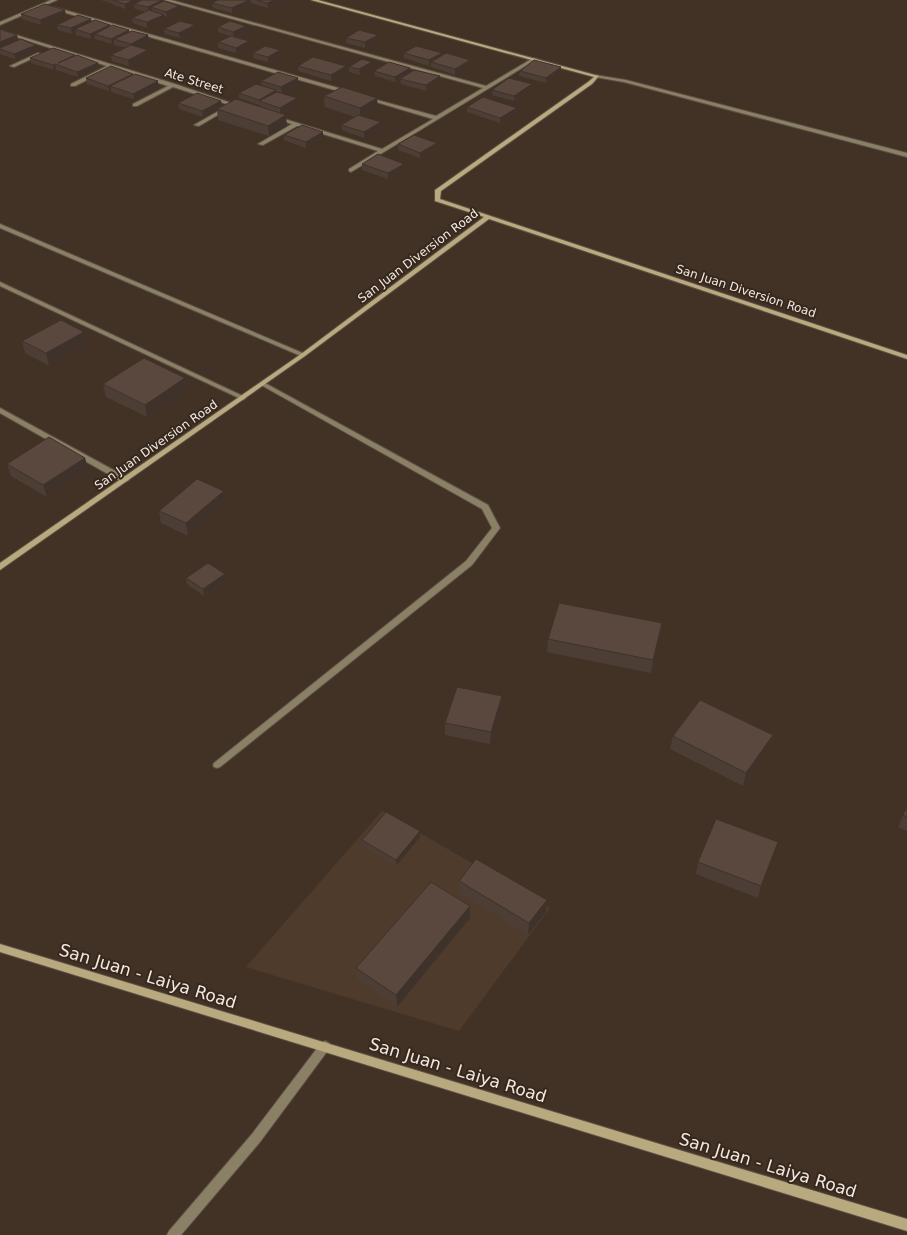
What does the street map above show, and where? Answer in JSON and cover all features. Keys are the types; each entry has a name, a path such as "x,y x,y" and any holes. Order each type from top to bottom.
{"street":[{"path":"0,24 55,0"},
{"path":"166,0 487,88"},
{"path":"313,0 597,76 624,81 907,155"},
{"path":"44,5 353,94"},
{"name":"Ate Street","path":"0,31 241,107"},
{"path":"12,66 53,48"},
{"path":"351,170 535,59"},
{"path":"73,85 111,66"},
{"path":"488,217 437,200 438,190 590,83 597,76"},
{"path":"135,105 173,85"},
{"path":"361,96 436,118"},
{"path":"197,125 234,104"},
{"path":"269,115 382,151"},
{"path":"261,144 296,124"},
{"name":"San Juan Diversion Road","path":"0,567 263,384 488,217 907,356"},
{"path":"0,226 303,355"},
{"path":"0,284 243,398"},
{"path":"217,765 469,562 496,528 485,507 263,384"},
{"path":"0,410 125,480"},
{"name":"San Juan - Laiya Road","path":"0,948 326,1046 907,1225"},
{"path":"173,1235 256,1138 326,1046"}],"shaded area":[{"path":"382,811 550,908 459,1031 246,967"}],"building":[{"path":"113,0 134,0 125,4"},
{"path":"142,0 162,0 148,7 134,4"},
{"path":"218,0 249,0 232,8 212,3"},
{"path":"257,0 275,0 267,3"},
{"path":"164,1 179,6 166,12 151,7"},
{"path":"45,4 65,10 40,20 21,14"},
{"path":"149,10 164,15 147,22 132,18"},
{"path":"78,15 91,19 71,28 57,25"},
{"path":"95,20 110,25 90,34 75,29"},
{"path":"180,21 195,25 179,33 164,29"},
{"path":"230,21 246,26 233,32 218,27"},
{"path":"112,25 129,30 111,39 95,34"},
{"path":"0,29 17,35 0,42"},
{"path":"359,30 378,35 365,42 346,38"},
{"path":"132,31 148,35 131,44 114,39"},
{"path":"231,36 249,41 236,48 218,42"},
{"path":"21,39 36,45 14,54 0,49 0,48"},
{"path":"131,45 148,50 128,60 111,55"},
{"path":"265,46 280,50 268,57 253,53"},
{"path":"416,46 442,53 429,60 404,53"},
{"path":"53,48 75,55 58,63 77,55 98,63 77,72 55,64 53,65 30,58"},
{"path":"446,53 470,60 455,69 431,62"},
{"path":"313,57 346,66 331,75 298,66"},
{"path":"362,59 372,62 359,69 349,67"},
{"path":"534,60 561,67 546,78 520,71"},
{"path":"389,62 410,68 395,77 374,71"},
{"path":"111,66 133,74 108,86 86,78"},
{"path":"414,70 440,76 426,85 400,79"},
{"path":"278,72 298,78 281,87 261,81"},
{"path":"135,74 158,81 133,94 110,86"},
{"path":"509,78 532,84 514,96 492,90"},
{"path":"256,84 276,90 259,100 239,93"},
{"path":"342,87 377,98 360,108 324,96"},
{"path":"277,92 297,98 280,108 259,101"},
{"path":"197,93 221,101 202,111 178,103"},
{"path":"483,97 517,108 500,118 467,107"},
{"path":"236,99 286,115 268,126 217,109"},
{"path":"358,115 381,122 364,132 341,125"},
{"path":"302,125 323,132 306,142 284,135"},
{"path":"414,135 437,143 420,153 398,144"},
{"path":"378,154 404,164 388,173 362,164"},
{"path":"61,320 84,332 46,353 22,341"},
{"path":"144,358 185,378 145,405 103,384"},
{"path":"49,437 85,458 43,485 7,464"},
{"path":"197,479 224,491 186,523 159,511"},
{"path":"208,563 225,574 203,589 186,578"},
{"path":"559,603 662,623 653,660 548,639"},
{"path":"457,687 502,696 491,732 445,723"},
{"path":"700,700 773,735 746,773 673,736"},
{"path":"907,806 907,817 903,815"},
{"path":"386,812 420,831 396,860 362,840"},
{"path":"716,819 778,842 761,886 698,862"},
{"path":"476,859 547,900 529,923 459,881"},
{"path":"431,882 470,906 396,995 356,968"}]}
